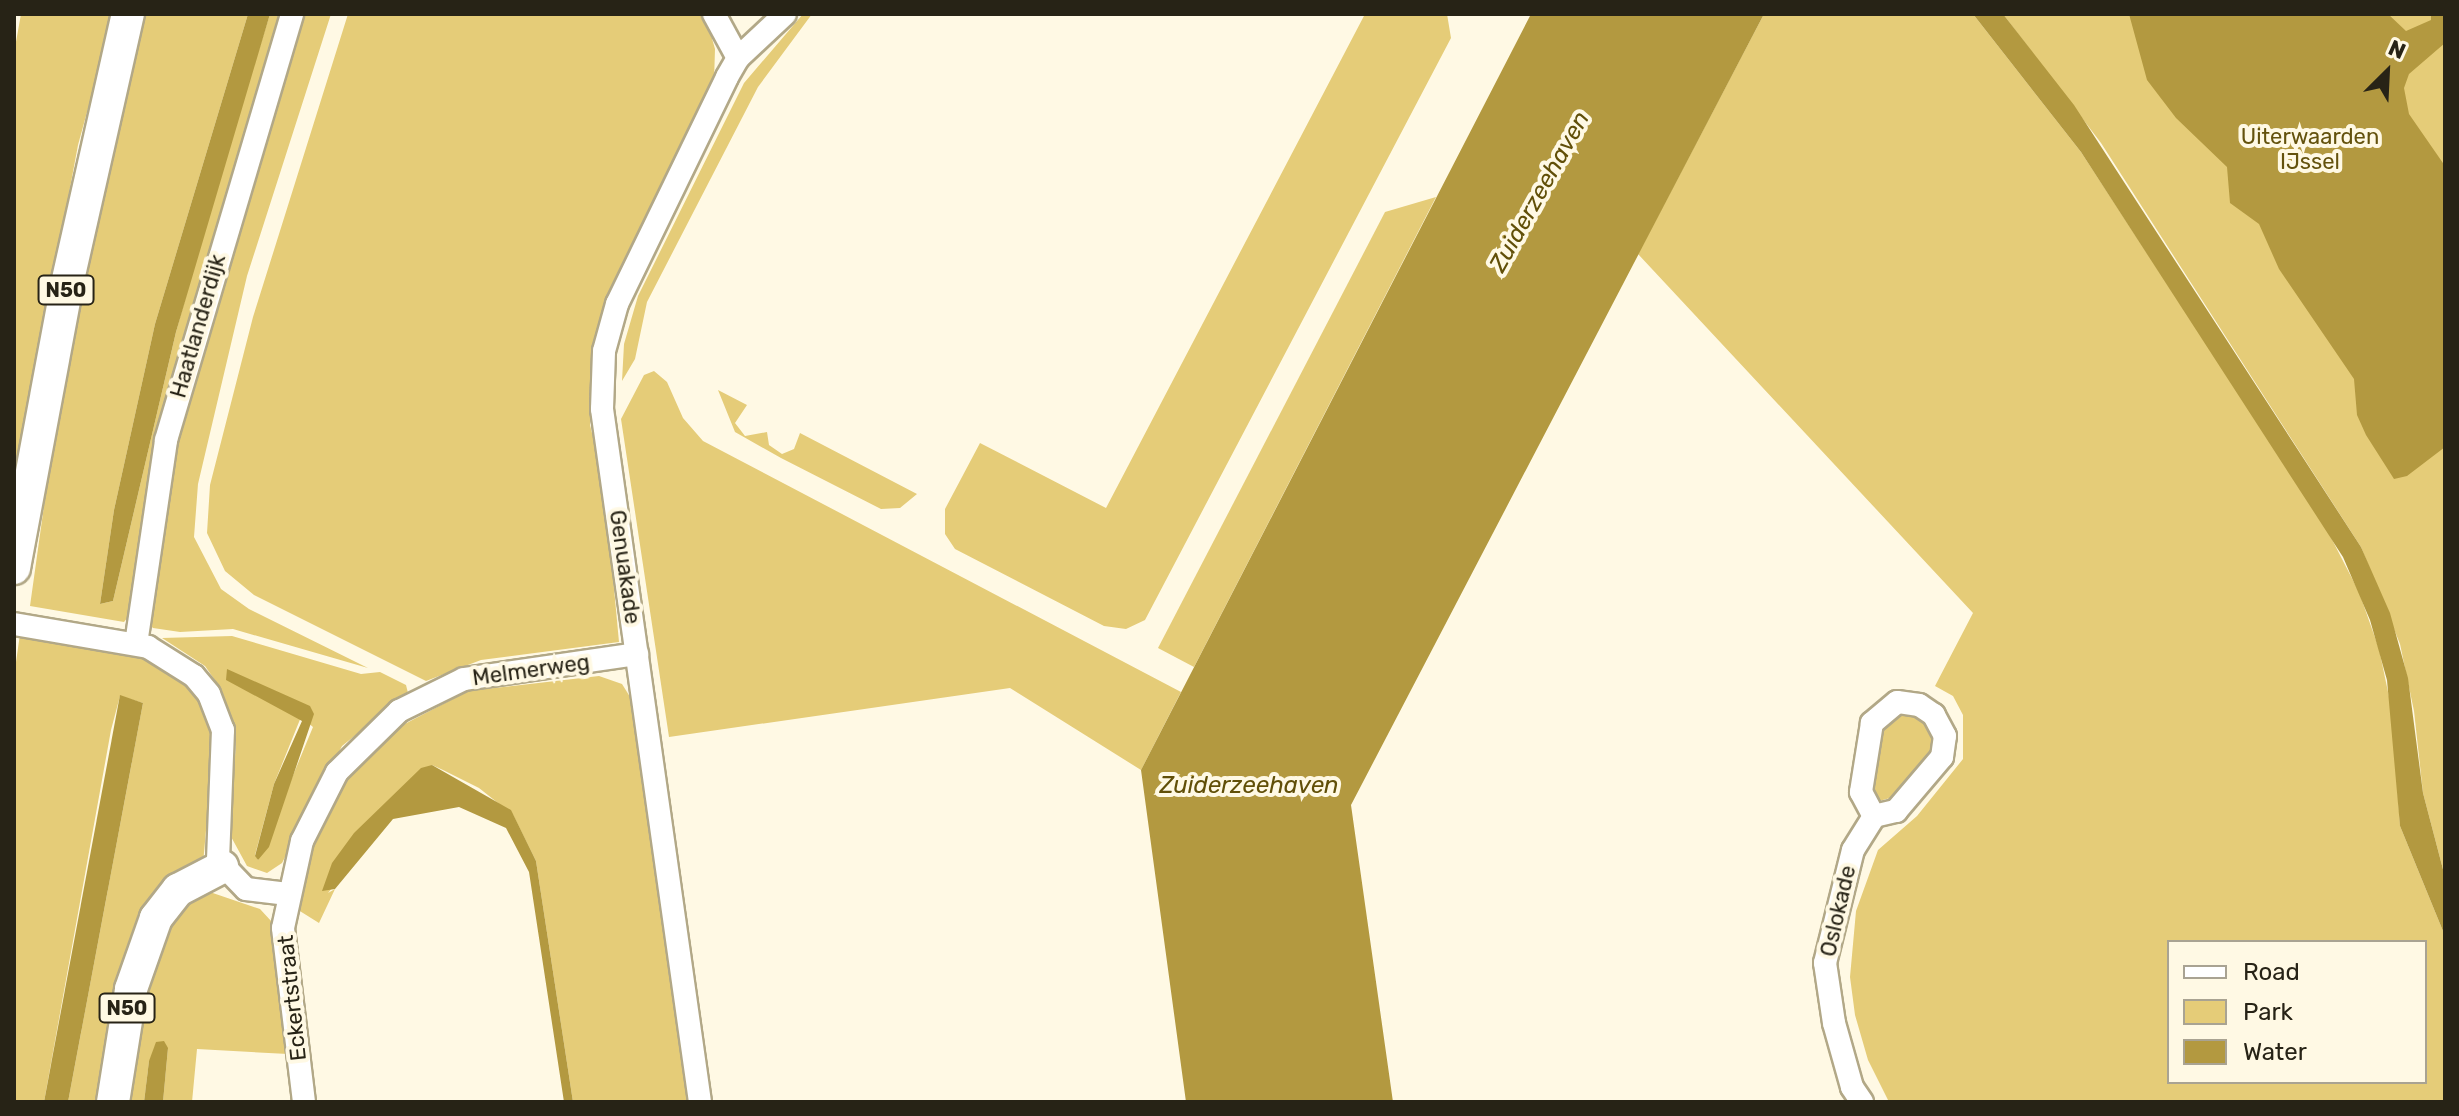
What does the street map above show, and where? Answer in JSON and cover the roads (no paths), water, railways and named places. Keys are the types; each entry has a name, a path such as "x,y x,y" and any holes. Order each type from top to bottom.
{"highway":[{"name":"N50","path":"14,568 67,284 128,14"},
{"name":"N50","path":"113,1102 131,989 145,942 178,890 222,867"}],"street":[{"name":"Haatlanderdijk","path":"136,644 166,440 292,14"},
{"path":"714,14 738,58"},
{"name":"Genuakade","path":"700,1102 602,409 604,351 617,304 738,58 785,14"},
{"path":"14,624 136,644 181,664 215,707 224,743 216,836 222,867 246,889 288,894"},
{"name":"Melmerweg","path":"288,894 302,841 337,772 399,711 464,679 637,654"},
{"name":"Oslokade","path":"1862,1102 1852,1087 1837,1036 1825,963 1853,850 1874,816 1896,811 1942,757 1945,736 1934,715 1919,705 1897,702 1872,723 1861,792 1874,816"},
{"name":"Eckertstraat","path":"288,894 283,928 304,1102"}],"water":[{"path":"248,14 270,14 176,332 113,601 100,604 114,510 155,324"},
{"name":"Zuiderzeehaven","path":"1531,14 1764,14 1351,805 1393,1102 1186,1102 1141,770"},
{"path":"1973,14 2003,14 2074,105 2361,547 2390,613 2408,678 2423,793 2445,877 2445,936 2400,826 2387,680 2370,620 2343,557 2081,152"},
{"name":"Uiterwaarden IJssel","path":"2129,14 2388,14 2406,31 2431,20 2431,14 2445,14 2445,43 2409,74 2404,88 2409,114 2445,166 2445,447 2407,476 2394,479 2366,435 2357,415 2354,379 2279,269 2259,224 2230,203 2227,167 2176,118 2147,80"},
{"path":"227,669 310,706 314,714 269,847 258,860 255,856 274,784 302,721 226,680"},
{"path":"120,695 143,703 68,1102 44,1102"},
{"path":"432,765 511,810 536,861 573,1102 564,1102 529,872 506,828 459,807 393,819 335,889 322,891 332,863 354,833 421,768"},
{"path":"164,1041 168,1048 163,1102 144,1102 149,1061 156,1042"}]}
